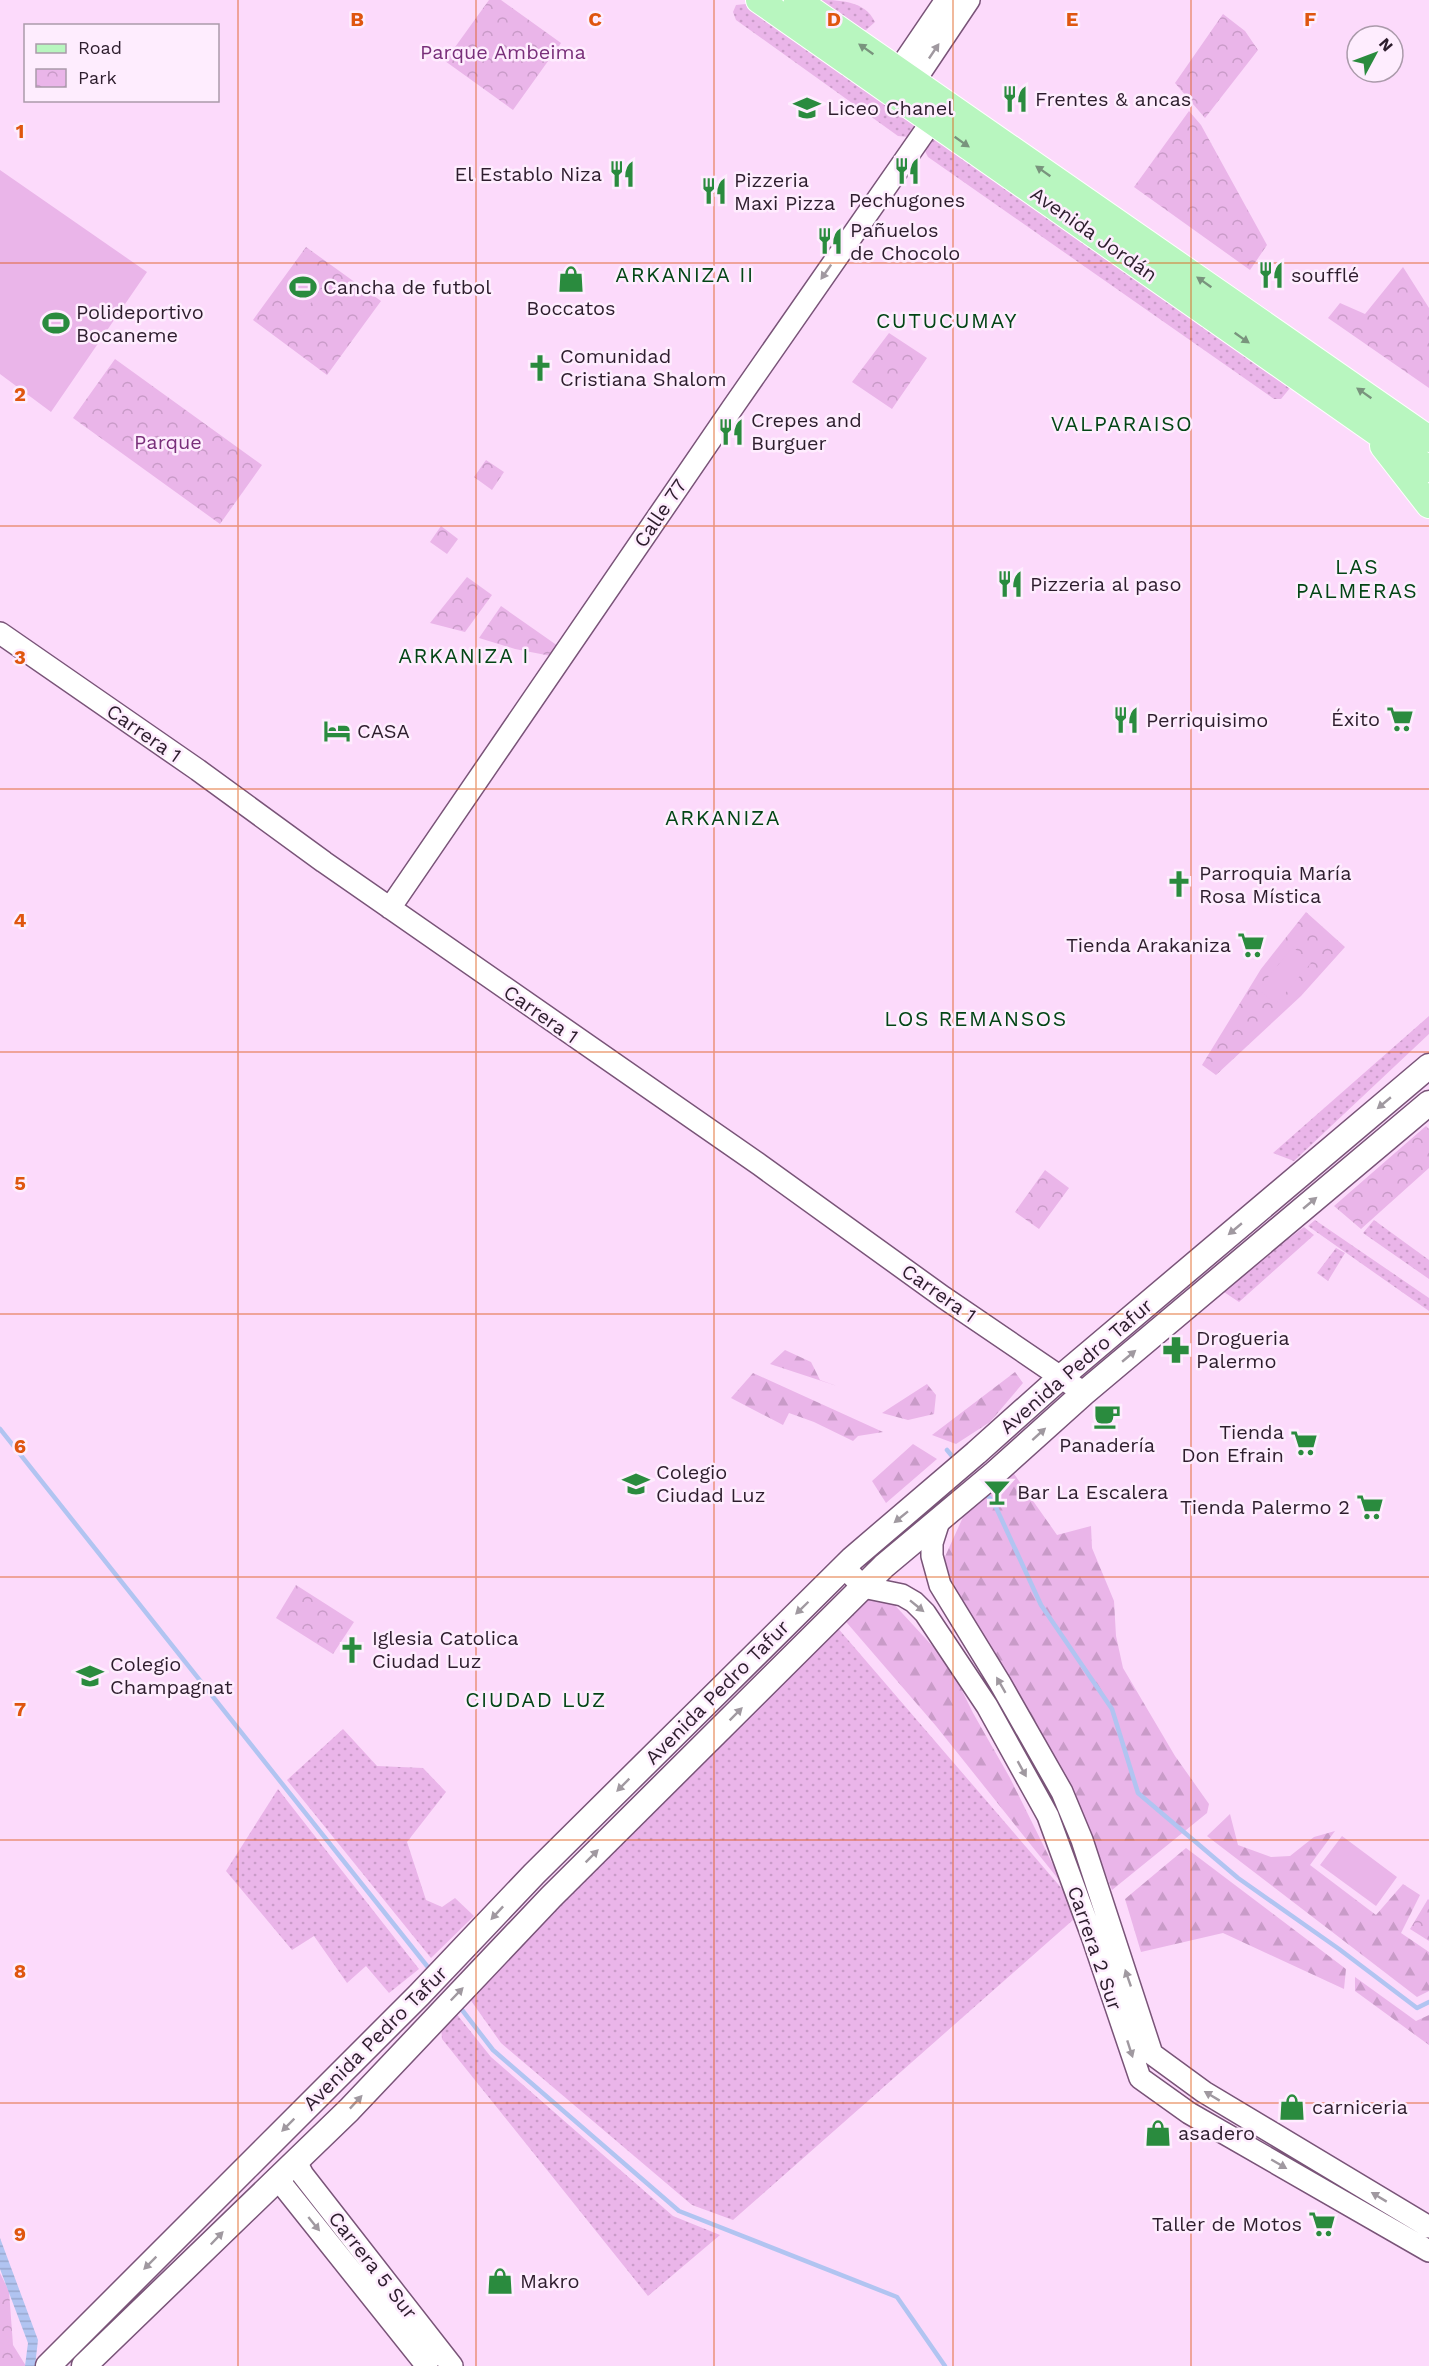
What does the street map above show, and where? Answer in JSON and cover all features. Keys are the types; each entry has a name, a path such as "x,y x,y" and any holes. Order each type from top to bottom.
{"main road":[{"name":"Avenida Jordán","path":"759,0 900,86 1429,439"},
{"name":"Avenida Jordán","path":"797,0 900,86 932,121 1429,469"},
{"path":"1348,413 1381,442 1429,505"},
{"path":"1397,417 1429,433"},
{"name":"Avenida Pedro Tafur","path":"48,2366 460,1953 550,1858 844,1567 1061,1377 1429,1065"},
{"name":"Avenida Pedro Tafur","path":"84,2366 349,2110 550,1897 907,1545 939,1521 1084,1393 1429,1103"}],"street":[{"path":"900,86 946,0"},
{"path":"900,86 969,0"},
{"name":"Calle 77","path":"390,908 932,121"},
{"name":"Carrera 1","path":"0,633 760,1165 942,1297 1084,1393"},
{"name":"Carrera 2 Sur","path":"939,1521 932,1543 932,1556 940,1585 1000,1683 1062,1792 1082,1840 1152,2054 1204,2092 1429,2227"},
{"path":"844,1567 863,1587"},
{"name":"Carrera 2 Sur","path":"863,1587 902,1595 926,1613 993,1716 1048,1816 1092,1936 1140,2079 1189,2113 1429,2251"},
{"name":"Carrera 5 Sur","path":"296,2162 303,2175 452,2366"},
{"name":"Carrera 5 Sur","path":"277,2178 427,2366"}],"green space":[{"name":"Parque Ambeima","path":"489,0 501,0 561,43 513,110 445,61"},
{"path":"816,0 842,1 858,5 865,9 875,22 866,30 856,29"},
{"path":"746,4 913,121 916,129 908,137 898,136 736,20 733,12 736,5"},
{"path":"1223,14 1245,31 1258,50 1205,118 1175,83"},
{"path":"1189,111 1201,125 1267,245 1250,270 1134,187"},
{"path":"931,138 944,140 1290,388 1281,399 1274,399 928,157 925,151"},
{"name":"Polideportivo Bocaneme","path":"0,170 147,272 51,412 0,374"},
{"path":"306,247 381,301 327,375 253,320"},
{"name":"Cancha de futbol","path":"303,258 329,276 302,316 276,299"},
{"path":"1403,267 1429,308 1429,388 1328,318 1340,303 1365,314"},
{"path":"889,333 927,358 892,409 852,382"},
{"name":"Parque","path":"115,359 262,465 220,524 73,418"},
{"path":"486,460 504,472 492,490 474,477"},
{"path":"441,526 458,539 447,554 430,542"},
{"path":"467,577 492,595 465,632 430,623"},
{"path":"501,606 558,646 551,656 515,649 479,638"},
{"path":"1306,912 1345,947 1301,996 1216,1075 1202,1065 1261,969"},
{"path":"1293,947 1311,963 1276,1004 1258,989"},
{"path":"1429,1016 1429,1034 1294,1161 1273,1153"},
{"path":"1426,1126 1429,1129 1429,1168 1361,1229 1334,1206"},
{"path":"1045,1170 1069,1188 1039,1229 1015,1212"},
{"path":"1315,1220 1429,1298 1429,1311 1308,1226"},
{"path":"1374,1220 1429,1260 1429,1279 1363,1233"},
{"path":"1304,1227 1314,1235 1239,1302 1221,1290"},
{"path":"1336,1248 1345,1253 1328,1281 1317,1273"},
{"path":"785,1350 811,1362 820,1380 837,1386 770,1364"},
{"path":"1015,1372 1023,1383 990,1422 956,1444 932,1435"},
{"path":"753,1373 883,1432 858,1436 853,1441 789,1413 783,1425 731,1398"},
{"path":"927,1384 936,1395 934,1414 908,1420 882,1413"},
{"path":"913,1444 937,1459 886,1503 872,1481"},
{"path":"1012,1471 1057,1535 1091,1526 1092,1548 1114,1601 1116,1636 1123,1668 1175,1756 1209,1804 1207,1813 1112,1890 1083,1815 1063,1772 1033,1719 984,1642 955,1589 943,1561 969,1504"},
{"path":"296,1585 354,1622 333,1654 276,1618"},
{"path":"859,1598 891,1601 949,1664 973,1713 1010,1778 1063,1885 936,1726 841,1616"},
{"path":"836,1626 1082,1912 733,2220 692,2205 501,2043 467,1995"},
{"path":"343,1729 377,1766 423,1768 446,1792 407,1842 426,1900 442,1907 455,1898 474,1916 431,1958 287,1780"},
{"path":"278,1789 419,1969 389,1993 366,1966 347,1983 314,1936 292,1950 226,1871"},
{"path":"1230,1814 1238,1845 1271,1857 1290,1856 1314,1837 1335,1831 1310,1865 1376,1915 1403,1884 1420,1895 1401,1933 1429,1952 1429,1991 1417,1997 1207,1836"},
{"path":"1342,1836 1397,1877 1376,1906 1320,1865"},
{"path":"1186,1848 1346,1969 1344,1989 1223,1933 1141,1952 1125,1899"},
{"path":"1429,1900 1429,1941 1410,1929"},
{"path":"1355,1977 1416,2021 1429,2015 1429,2045 1355,1991"},
{"path":"455,2012 491,2057 673,2216 720,2235 648,2296 442,2039 441,2026"},
{"path":"0,2273 9,2291 13,2345 26,2366 0,2366"}],"water":[{"path":"0,2238 38,2340 35,2366 25,2366 28,2343 0,2269"}],"waterway":[{"path":"0,1429 431,1971"},
{"path":"947,1450 957,1462"},
{"path":"985,1493 994,1503 1041,1605 1112,1709 1138,1793 1238,1878 1339,1949 1417,2008 1429,2002"},
{"path":"459,2006 493,2050 679,2211 897,2297 945,2366"}],"place":[{"name":"Frentes & ancas","path":"1015,99"},
{"name":"Liceo Chanel","path":"807,108"},
{"name":"Pechugones","path":"907,171"},
{"name":"El Establo Niza","path":"622,174"},
{"name":"Pizzeria Maxi Pizza","path":"714,191"},
{"name":"Pañuelos de Chocolo","path":"830,241"},
{"name":"soufflé","path":"1271,275"},
{"name":"Boccatos","path":"571,279"},
{"name":"Cancha de futbol","path":"303,287"},
{"name":"Polideportivo Bocaneme","path":"56,323"},
{"name":"Comunidad Cristiana Shalom","path":"540,368"},
{"name":"Crepes and Burguer","path":"731,432"},
{"name":"Pizzeria al paso","path":"1010,584"},
{"name":"Éxito","path":"1400,719"},
{"name":"Perriquisimo","path":"1126,720"},
{"name":"CASA","path":"337,731"},
{"name":"Parroquia María Rosa Mística","path":"1179,884"},
{"name":"Tienda Arakaniza","path":"1251,945"},
{"name":"Drogueria Palermo","path":"1176,1350"},
{"name":"Panadería","path":"1107,1416"},
{"name":"Tienda Don Efrain","path":"1304,1443"},
{"name":"Colegio Ciudad Luz","path":"636,1484"},
{"name":"Bar La Escalera","path":"997,1492"},
{"name":"Tienda Palermo 2","path":"1370,1507"},
{"name":"Iglesia Catolica Ciudad Luz","path":"352,1650"},
{"name":"Colegio Champagnat","path":"90,1676"},
{"name":"carniceria","path":"1292,2107"},
{"name":"asadero","path":"1158,2133"},
{"name":"Taller de Motos","path":"1322,2224"},
{"name":"Makro","path":"500,2281"}],"district":[{"name":"ARKANIZA II","path":"685,274"},
{"name":"CUTUCUMAY","path":"947,320"},
{"name":"VALPARAISO","path":"1122,423"},
{"name":"LAS PALMERAS","path":"1357,578"},
{"name":"ARKANIZA I","path":"464,655"},
{"name":"ARKANIZA","path":"723,817"},
{"name":"LOS REMANSOS","path":"976,1018"},
{"name":"CIUDAD LUZ","path":"536,1699"}]}
